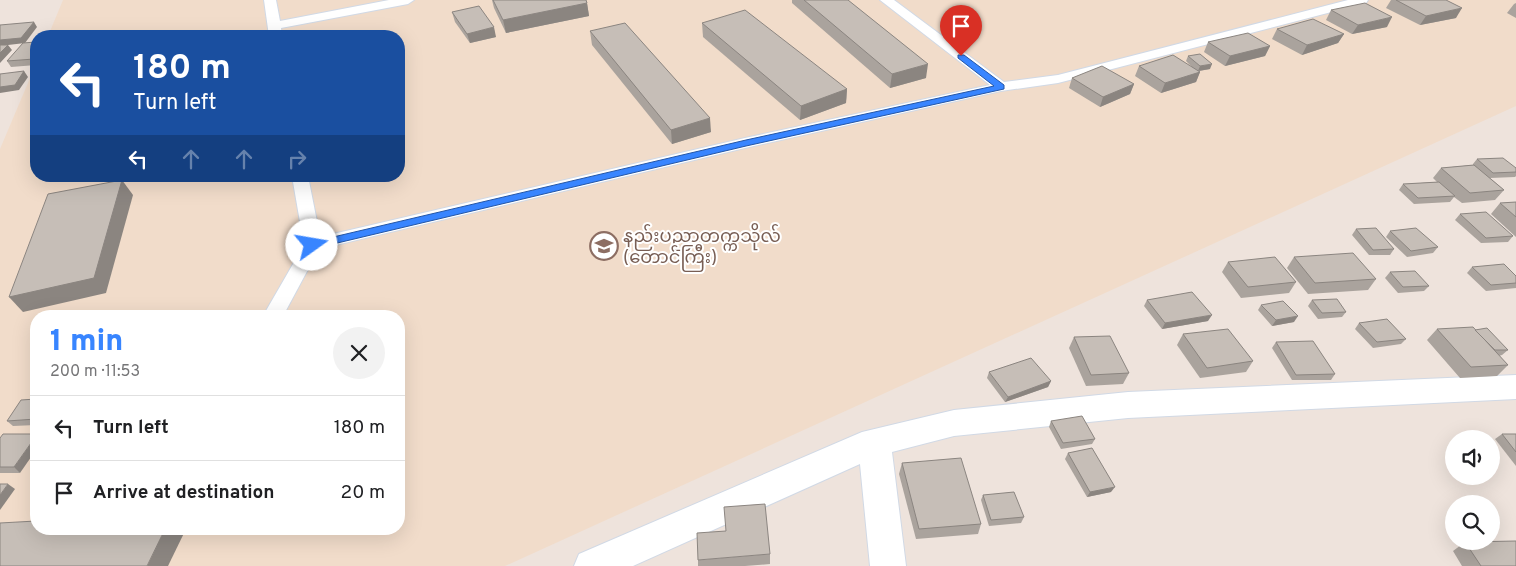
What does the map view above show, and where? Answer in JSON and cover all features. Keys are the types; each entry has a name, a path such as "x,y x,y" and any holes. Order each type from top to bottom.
{"street":[{"path":"612,561 874,442 954,422 1128,405 1516,387"},
{"path":"874,442 888,566"}],"lane":[{"path":"270,0 275,30"},
{"path":"279,30 408,0"},
{"path":"886,0 1001,87"},
{"path":"312,245 746,143 1001,87 1058,79 1362,0"},
{"path":"276,310 312,245 301,182"}],"shaded area":[{"name":"နည်းပညာတက္ကသိုလ် (တောင်ကြီး)","path":"63,0 1516,0 1516,106 505,566 0,566 0,149 30,78 30,182 405,182 405,30 50,30"}],"building":[{"path":"493,0 586,0 587,3 503,20"},
{"path":"804,0 848,0 928,64 892,74"},
{"path":"1396,0 1446,0 1462,8 1426,16"},
{"path":"1365,3 1392,17 1358,25 1331,10"},
{"path":"479,6 494,27 467,34 452,12"},
{"path":"745,10 847,89 801,106 702,23"},
{"path":"1313,19 1344,34 1307,45 1277,29"},
{"path":"34,22 21,38 0,40 0,25"},
{"path":"625,23 710,118 671,130 590,31"},
{"path":"1248,33 1270,46 1230,56 1208,42"},
{"path":"30,42 30,59 7,61 23,43"},
{"path":"0,45 8,45 0,53"},
{"path":"1200,54 1212,64 1200,66 1188,56"},
{"path":"1173,55 1200,72 1165,83 1139,66"},
{"path":"1102,66 1134,84 1103,97 1072,78"},
{"path":"24,71 15,85 0,87 0,74"},
{"path":"1503,158 1516,168 1516,172 1493,173 1477,159"},
{"path":"1474,165 1504,190 1470,193 1441,168"},
{"path":"111,182 121,182 94,278 9,297 48,194"},
{"path":"1439,182 1455,196 1418,198 1403,184"},
{"path":"1516,202 1516,217 1500,203"},
{"path":"1486,212 1513,236 1486,238 1460,214"},
{"path":"1376,228 1394,249 1373,250 1356,229"},
{"path":"1416,228 1438,247 1411,251 1390,231"},
{"path":"1353,253 1376,279 1315,283 1294,257"},
{"path":"1275,257 1296,282 1248,287 1228,262"},
{"path":"1504,264 1516,276 1516,283 1491,285 1472,267"},
{"path":"1415,271 1429,286 1403,287 1390,272"},
{"path":"1192,292 1212,315 1165,323 1147,300"},
{"path":"1337,299 1346,312 1322,313 1312,300"},
{"path":"1283,301 1298,316 1276,320 1261,305"},
{"path":"1387,319 1406,339 1377,342 1359,323"},
{"path":"1473,327 1508,365 1471,367 1437,329"},
{"path":"1487,328 1508,350 1495,350 1475,330"},
{"path":"1228,329 1253,361 1207,368 1183,334"},
{"path":"1110,336 1129,373 1091,375 1074,337"},
{"path":"1313,341 1335,374 1296,375 1276,342"},
{"path":"1031,358 1051,381 1008,397 989,372"},
{"path":"30,399 30,419 7,421 21,400"},
{"path":"1082,416 1095,439 1063,443 1051,421"},
{"path":"3,434 30,434 30,444 14,467 0,467 0,438"},
{"path":"1502,434 1516,434 1516,452"},
{"path":"1092,448 1115,487 1090,492 1068,453"},
{"path":"961,458 981,524 919,529 902,463"},
{"path":"0,484 8,484 0,495"},
{"path":"1014,492 1024,517 991,520 983,495"},
{"path":"765,504 770,554 698,560 697,533 726,531 724,507"},
{"path":"30,521 30,535 162,535 147,566 0,566 0,523"},
{"path":"1500,541 1516,541 1516,566 1481,566 1470,550 1500,550"}],"place":[{"name":"နည်းပညာတက္ကသိုလ် (တောင်ကြီး)","path":"604,246"}],"route":[{"path":"312,245 746,143 1001,87 961,56"}]}
